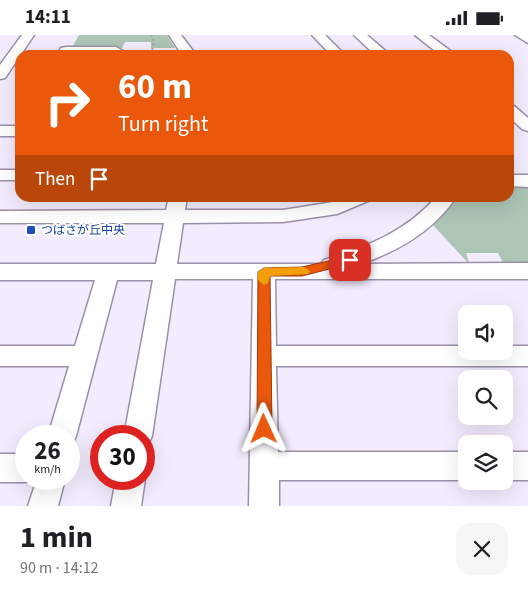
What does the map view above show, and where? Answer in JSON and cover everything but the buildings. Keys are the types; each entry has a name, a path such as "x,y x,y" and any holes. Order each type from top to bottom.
{"street":[{"path":"18,50 28,35"},
{"path":"67,50 75,35"},
{"path":"176,35 186,50"},
{"path":"318,35 333,50"},
{"path":"360,35 377,50"},
{"path":"421,35 442,50"},
{"path":"521,35 528,39"},
{"path":"0,75 15,54"},
{"path":"514,114 528,127"},
{"path":"0,131 15,131"},
{"path":"0,175 15,175"},
{"path":"514,181 528,181"},
{"path":"0,217 176,207 283,216 337,207 349,202"},
{"path":"302,271 350,260 394,243 418,227 443,202"},
{"path":"140,425 176,207"},
{"path":"0,272 528,271"},
{"path":"65,425 108,272"},
{"path":"264,272 264,506"},
{"path":"0,356 85,356"},
{"path":"264,356 528,356"},
{"path":"264,467 458,467"},
{"path":"513,467 528,467"},
{"path":"0,468 15,468"},
{"path":"43,506 48,490"},
{"path":"126,506 128,490"}],"path":[{"path":"151,35 154,42 152,50"}],"green space":[{"path":"79,35 167,35 175,48 151,48 151,42 125,42 122,48 78,48 73,46"},
{"path":"514,186 528,186 528,265 504,265 498,253 466,253 470,265 433,225 453,202 514,202"}],"slow traffic":[{"path":"264,280 264,272 304,271"}],"place":[{"name":"つばさが丘中央","path":"31,230"}],"route":[{"path":"264,429 264,272 302,271 350,260"}]}
